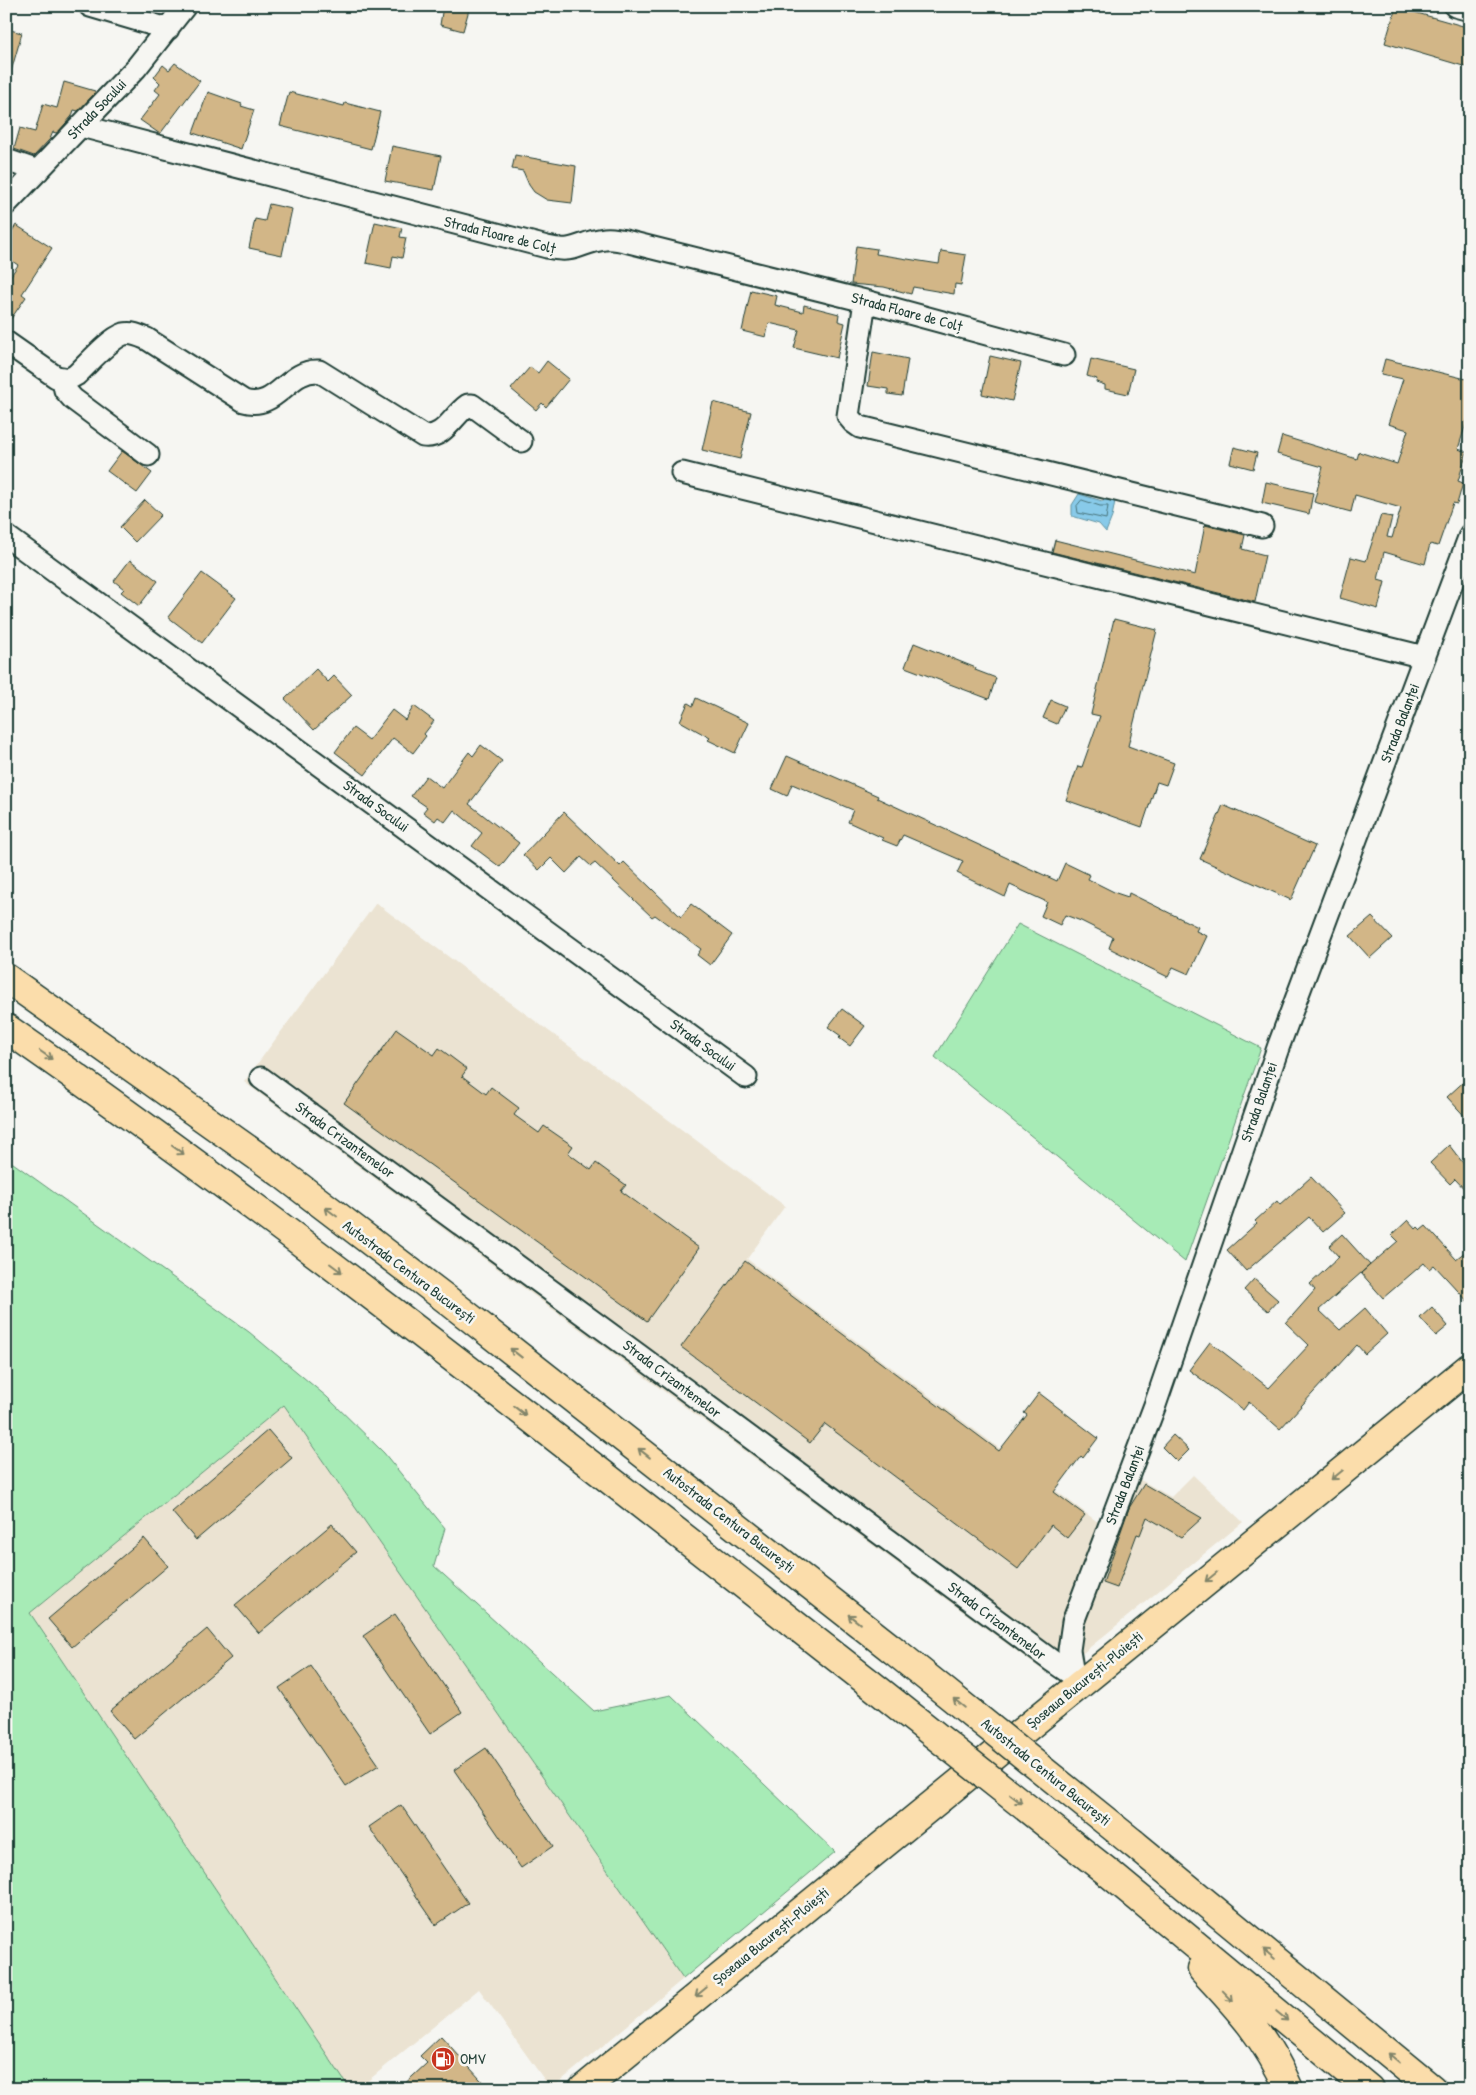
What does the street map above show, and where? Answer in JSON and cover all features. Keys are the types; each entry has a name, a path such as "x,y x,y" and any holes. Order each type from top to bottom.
{"highway":[{"name":"Autostrada Centura București","path":"6,978 304,1191 458,1308 892,1649 1134,1843 1432,2089"},
{"path":"6,1028 263,1212 415,1328 1110,1874 1369,2089"},
{"name":"Șoseaua București-Ploiești","path":"583,2089 852,1872 1078,1678 1470,1367"},
{"name":"Șoseaua București-Ploiești","path":"611,2089 1470,1389"},
{"path":"1150,1907 1192,1959 1238,2007 1258,2032 1279,2067 1289,2089"}],"street":[{"path":"90,6 168,29"},
{"path":"1455,6 1470,10"},
{"name":"Strada Socului","path":"6,204 136,68 184,8"},
{"name":"Strada Floare de Colț","path":"81,126 547,248 572,250 605,239 629,242 865,300 1064,356"},
{"path":"6,160 38,171"},
{"path":"865,300 848,416 860,427 1262,526"},
{"path":"6,342 47,372 63,380 76,376 114,340 124,334 134,334 147,338 244,401 251,403 258,404 266,401 302,373 319,371 424,436 430,437 437,434 468,405 472,405 521,441"},
{"path":"63,380 65,390 73,399 148,455"},
{"path":"682,473 1424,657"},
{"name":"Strada Balanței","path":"1078,1678 1069,1650 1073,1622 1155,1405 1279,1045 1470,535"},
{"name":"Strada Socului","path":"6,536 746,1077"},
{"name":"Strada Crizantemelor","path":"261,1078 1052,1661 1078,1678"}],"shaded area":[{"path":"376,903 785,1206 747,1259 1099,1523 1118,1536 1137,1478 1171,1497 1193,1475 1243,1522 1056,1675 1045,1672 244,1082"},
{"path":"284,1405 683,1979 551,2089 479,1989 358,2089 350,2089 30,1613"}],"green space":[{"path":"1018,924 1261,1048 1185,1262 935,1057"},
{"path":"6,1158 249,1332 327,1397 384,1453 445,1528 434,1566 594,1711 671,1695 835,1852 683,1979 284,1405 30,1613 350,2089 22,2089 6,2079"}],"water":[{"path":"1079,494 1102,501 1111,499 1115,501 1112,517 1106,532 1099,524 1072,516 1072,505"}],"building":[{"path":"443,6 470,6 463,31 440,25"},
{"path":"1396,7 1470,28 1470,68 1385,43"},
{"path":"6,29 22,33 10,75 6,74"},
{"path":"175,63 200,81 160,134 140,120 160,94 155,90 160,83 154,77 163,65 169,70"},
{"path":"64,82 95,91 95,93 78,111 74,110 72,116 59,131 53,132 50,139 34,156 14,149 20,128 35,132 43,104 57,108"},
{"path":"208,92 254,110 241,149 193,133"},
{"path":"289,92 344,106 345,103 380,112 371,149 280,126"},
{"path":"392,146 441,156 434,190 385,181"},
{"path":"515,155 576,166 572,203 547,200 534,192 523,171 512,169"},
{"path":"269,204 292,209 282,255 249,248 255,219 265,221"},
{"path":"375,222 402,228 400,237 406,238 402,258 393,256 391,268 366,263"},
{"path":"16,225 52,248 22,294 26,297 6,326 6,283 18,265 6,257 6,240"},
{"path":"856,246 877,249 876,254 939,264 941,251 966,255 961,285 955,284 954,294 913,287 911,294 884,287 851,284"},
{"path":"751,290 777,296 775,305 803,312 804,305 839,314 838,321 845,323 837,358 794,348 799,330 769,323 766,337 742,331"},
{"path":"873,352 908,359 902,396 888,394 888,389 868,386"},
{"path":"990,356 1021,363 1012,401 982,394"},
{"path":"1091,359 1134,369 1128,394 1105,389 1105,385 1096,382 1097,379 1087,376"},
{"path":"1385,359 1470,380 1470,411 1458,449 1467,452 1458,481 1463,483 1457,504 1453,503 1438,546 1430,544 1425,564 1384,552 1378,580 1385,582 1378,609 1340,598 1351,557 1366,561 1381,515 1392,517 1387,537 1392,538 1401,508 1355,495 1351,512 1314,502 1323,467 1277,454 1282,436 1357,459 1359,452 1397,464 1408,430 1388,424 1403,379 1381,374"},
{"path":"547,361 569,379 546,407 542,403 536,410 511,389 530,367 538,373"},
{"path":"713,402 751,412 740,459 702,450"},
{"path":"1234,447 1257,453 1253,469 1230,463"},
{"path":"122,451 152,473 137,493 107,471"},
{"path":"1266,482 1313,493 1309,514 1262,503"},
{"path":"145,500 161,515 135,542 120,527"},
{"path":"1205,525 1245,535 1242,549 1265,555 1255,602 1052,552 1055,540 1195,575"},
{"path":"130,560 158,581 139,606 121,592 124,589 114,581"},
{"path":"202,573 236,598 202,643 168,617"},
{"path":"1114,619 1157,630 1128,746 1174,763 1166,785 1157,782 1142,827 1066,800 1078,766 1082,767 1100,716 1091,714"},
{"path":"914,643 996,678 989,699 905,667"},
{"path":"316,669 328,682 334,676 352,695 314,730 285,699"},
{"path":"696,698 749,723 735,753 708,740 710,738 680,721 688,703 693,706"},
{"path":"1051,700 1065,706 1057,724 1043,718"},
{"path":"414,706 434,721 424,734 426,736 413,753 393,738 365,775 335,752 353,728 369,740 392,710 405,720"},
{"path":"481,745 502,761 469,804 519,843 500,867 472,846 482,833 454,810 445,822 438,817 435,821 423,812 427,807 411,796 426,776 442,788 469,752 473,756"},
{"path":"787,756 878,796 877,798 1057,881 1065,863 1090,875 1088,879 1116,893 1128,897 1129,893 1198,927 1196,931 1207,936 1189,974 1173,967 1168,977 1109,948 1113,937 1081,921 1065,915 1060,925 1041,916 1047,902 1010,885 1005,897 957,873 963,861 903,835 897,846 882,840 883,838 848,822 853,810 792,784 787,796 772,789"},
{"path":"1223,805 1315,846 1291,900 1200,859"},
{"path":"564,812 620,866 624,862 681,917 691,904 732,935 710,965 697,955 701,949 655,915 652,917 595,863 591,866 581,857 566,873 551,858 539,870 523,855"},
{"path":"1372,917 1392,938 1370,958 1350,936"},
{"path":"842,1009 865,1026 850,1046 839,1038 841,1036 828,1027"},
{"path":"397,1029 434,1055 439,1048 467,1069 462,1076 486,1094 491,1087 519,1108 514,1115 539,1133 544,1126 573,1146 568,1153 591,1170 596,1163 626,1185 621,1191 699,1248 647,1321 344,1103"},
{"path":"1470,1076 1470,1122 1447,1097"},
{"path":"1449,1145 1470,1172 1470,1195 1455,1179 1450,1184 1430,1163"},
{"path":"1311,1177 1345,1213 1323,1232 1309,1217 1246,1271 1227,1250 1257,1223 1255,1221 1277,1201 1280,1205"},
{"path":"1408,1220 1416,1229 1418,1227 1421,1230 1426,1226 1456,1259 1470,1248 1470,1304 1434,1265 1429,1269 1424,1263 1383,1298 1361,1273 1398,1241 1392,1235"},
{"path":"1342,1234 1370,1265 1319,1310 1340,1330 1365,1308 1387,1334 1365,1354 1357,1345 1280,1429 1249,1402 1243,1410 1189,1370 1210,1342 1269,1388 1309,1345 1286,1323 1315,1290 1310,1284 1339,1257 1329,1246"},
{"path":"745,1261 999,1451 1027,1415 1024,1413 1039,1393 1098,1438 1083,1458 1081,1456 1054,1492 1085,1515 1067,1538 1051,1525 1018,1569 825,1424 810,1443 681,1347"},
{"path":"1254,1279 1278,1300 1268,1311 1244,1290"},
{"path":"1432,1307 1448,1326 1436,1336 1420,1318"},
{"path":"268,1430 292,1458 196,1540 172,1512"},
{"path":"1173,1435 1189,1450 1177,1462 1162,1447"},
{"path":"1144,1484 1202,1518 1181,1537 1147,1517 1140,1535 1137,1534 1117,1588 1103,1583 1129,1508"},
{"path":"332,1524 356,1552 259,1633 235,1605"},
{"path":"144,1538 168,1566 72,1647 48,1619"},
{"path":"395,1614 462,1712 430,1734 363,1636"},
{"path":"207,1629 231,1658 134,1739 110,1711"},
{"path":"311,1666 379,1765 346,1786 279,1688"},
{"path":"486,1748 553,1846 521,1868 454,1770"},
{"path":"401,1805 468,1903 436,1925 369,1827"},
{"name":"OMV","path":"441,2036 489,2089 399,2089 427,2063 420,2056"}],"place":[{"name":"OMV","path":"443,2059"}]}
